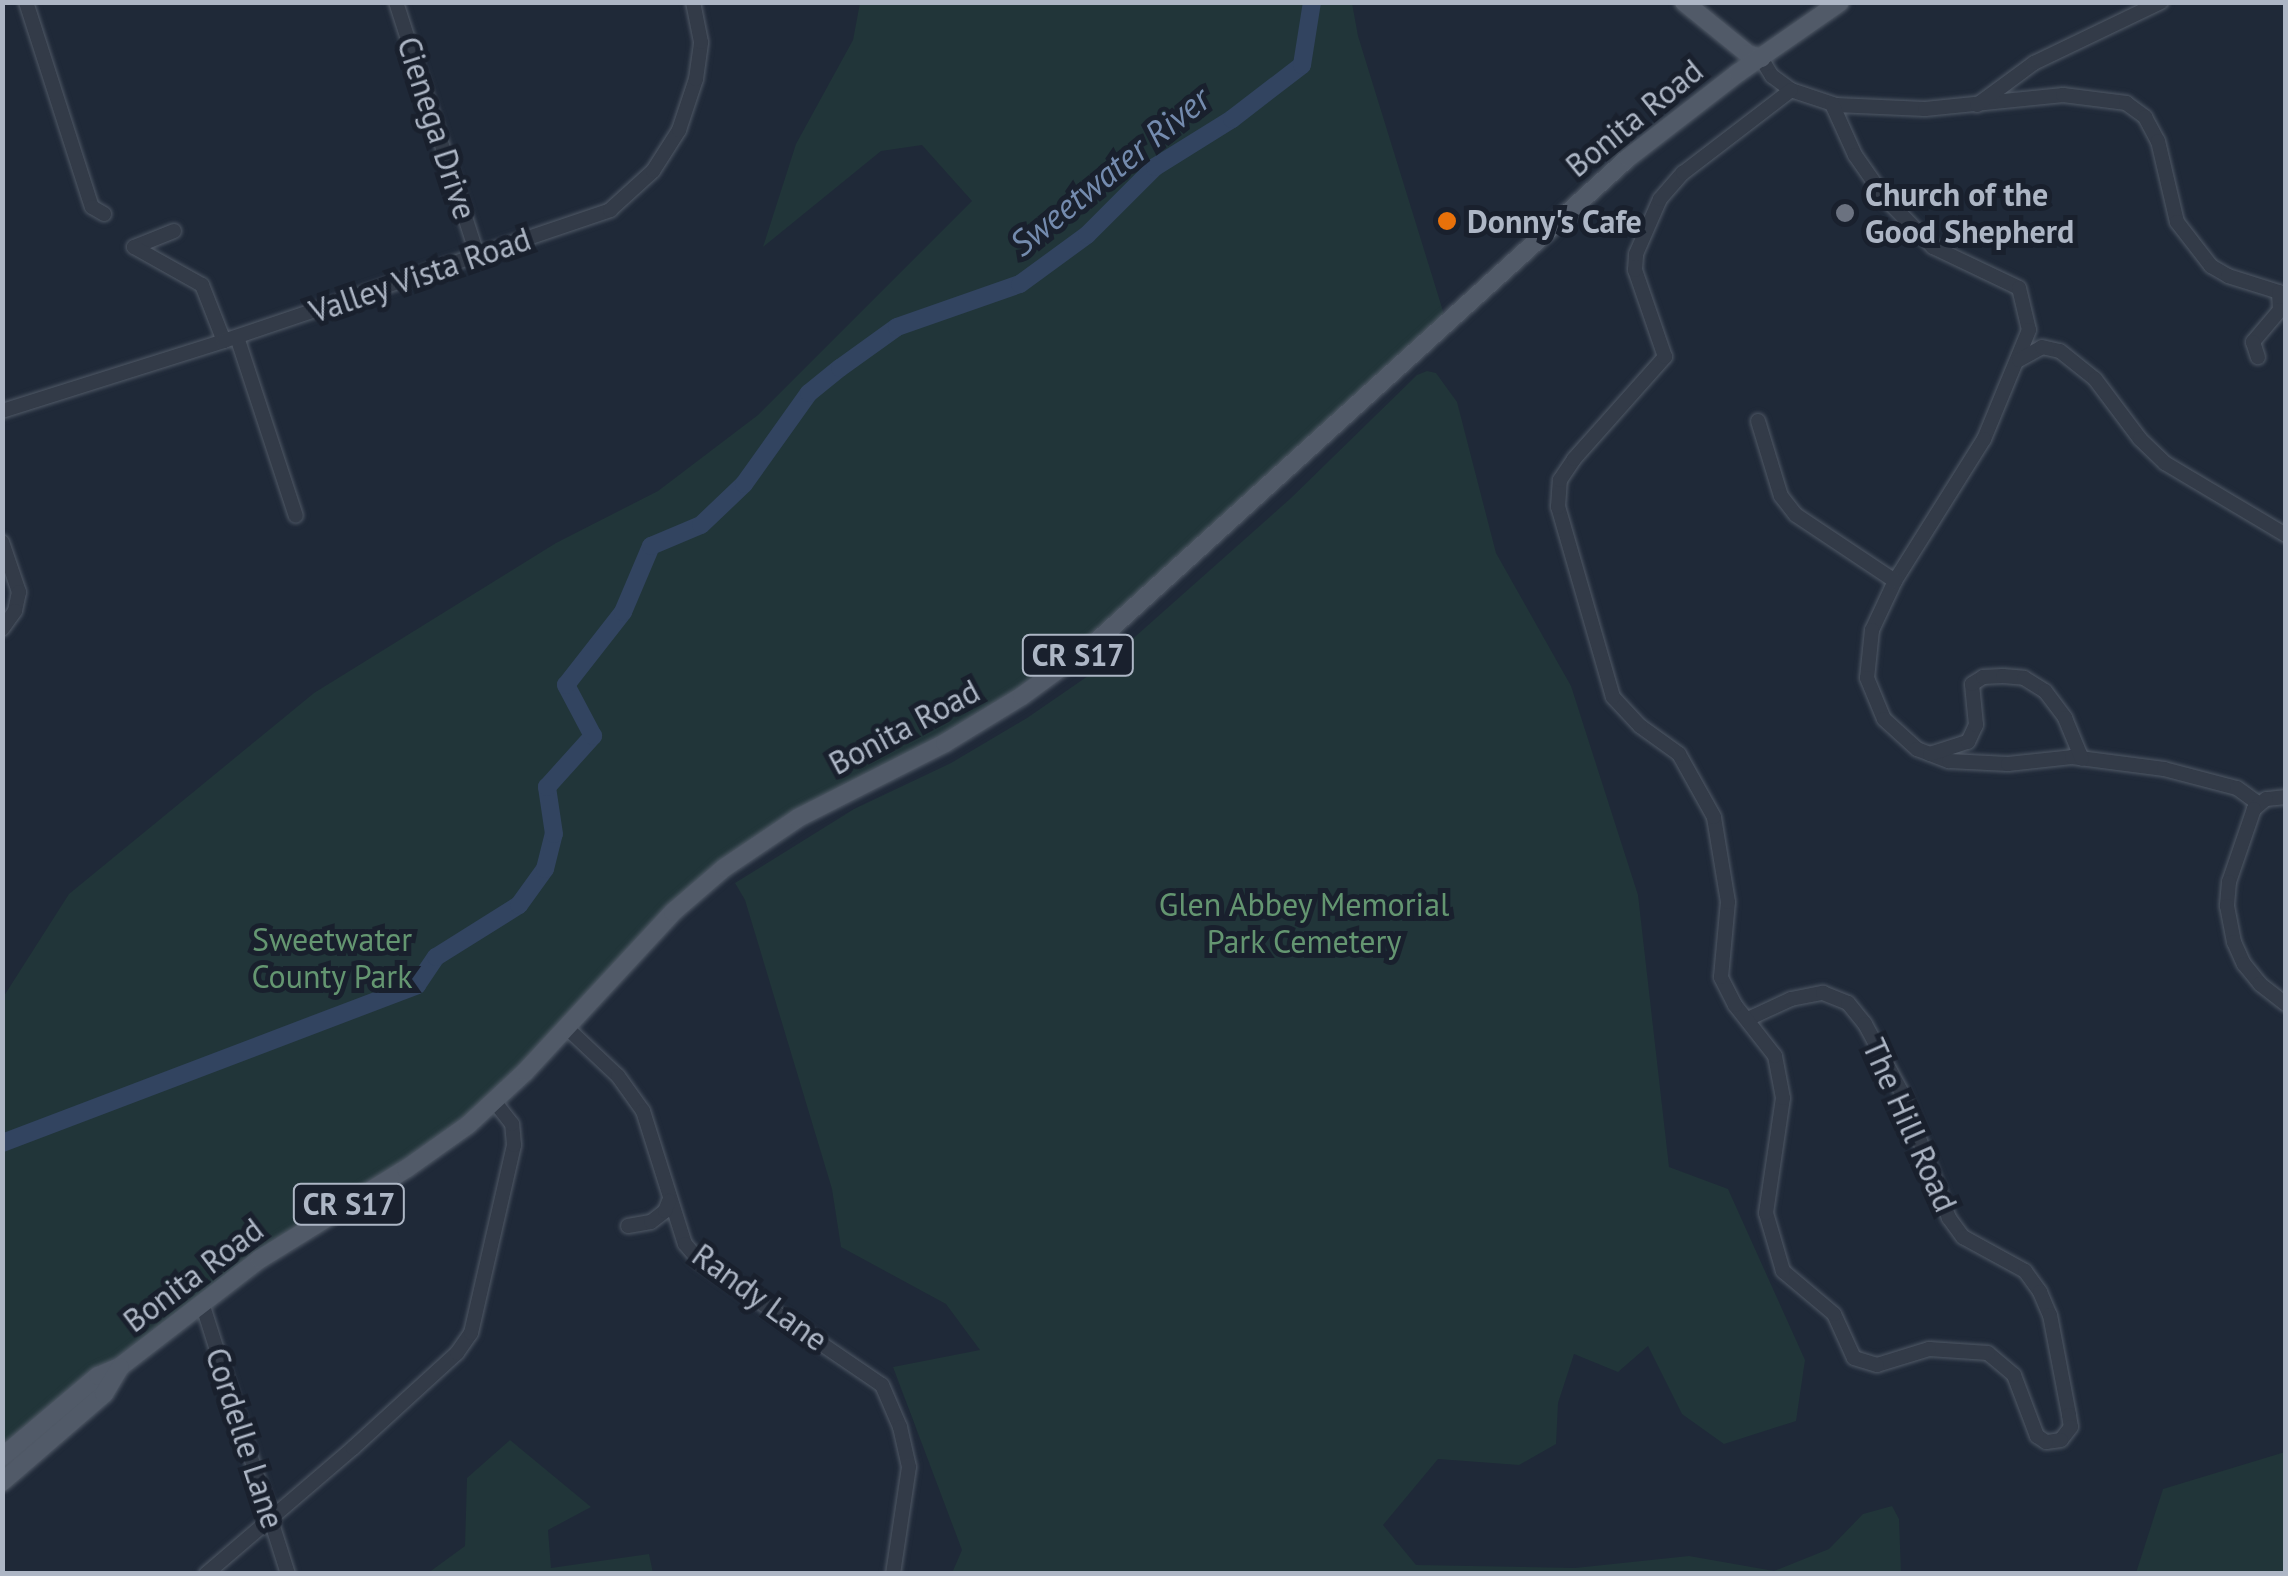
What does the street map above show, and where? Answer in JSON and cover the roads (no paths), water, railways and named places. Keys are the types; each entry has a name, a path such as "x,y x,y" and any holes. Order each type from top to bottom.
{"main road":[{"path":"1684,2 1748,54 1760,58"},
{"path":"1698,2 1755,47 1760,58"},
{"name":"Bonita Road","path":"2,1457 98,1376 120,1366 260,1259 427,1155 495,1102 662,924 724,868 798,818 945,743 1022,696 1096,642 1628,158 1840,2"},
{"name":"Bonita Road","path":"2,1482 104,1394 120,1366"}],"street":[{"path":"26,2 92,207 104,214"},
{"name":"Cienega Drive","path":"396,2 477,254"},
{"name":"Valley Vista Road","path":"2,410 230,339 610,210 652,171 679,130 696,79 701,42 692,2"},
{"path":"1977,105 2034,64 2162,2"},
{"path":"1760,58 1791,90 1832,104 1925,109 2063,95 2126,103 2146,117 2158,140 2178,222 2200,251 2228,276 2279,292 2280,310 2253,342 2258,358"},
{"name":"The Hill Road","path":"1750,1018 1791,999 1822,993 1848,1003 1866,1024 1902,1093 1950,1218 1963,1237 2024,1271 2040,1292 2050,1315 2069,1415 2070,1427 2062,1440 2046,1442 2037,1436 2014,1375 1988,1353 1972,1348 1929,1349 1877,1365 1854,1358 1834,1314 1782,1271 1766,1213 1783,1098 1775,1056 1750,1018 1735,1005 1722,977 1728,902 1714,818 1679,754 1624,712 1613,697 1556,493 1574,458 1665,357 1635,270 1636,254 1660,199 1683,174 1791,90"},
{"path":"1832,104 1869,177 1933,247 2018,288 2030,330 1984,439 1895,581 1869,642 1868,678 1884,719 1907,743 1927,754 1988,764 2082,759 2178,772 2237,788 2258,803 2286,797"},
{"path":"174,231 134,247 202,285 230,339 296,516"},
{"path":"2016,364 2024,354 2042,347 2060,351 2095,380 2140,439 2166,463 2286,535"},
{"path":"1758,420 1781,496 1796,515 1895,581"},
{"path":"2,542 20,592 15,611 2,630"},
{"path":"1927,754 1968,742 1976,725 1972,684 1982,676 2004,676 2024,678 2045,690 2064,718 2082,759"},
{"path":"2258,803 2229,882 2228,918 2244,964 2286,1004"},
{"name":"Randy Lane","path":"566,1028 618,1076 643,1111 680,1236 700,1261 882,1385 900,1426 908,1466 894,1574"},
{"path":"206,1574 447,1362 472,1333 514,1145 512,1124 495,1102"},
{"path":"628,1226 651,1222 665,1212 670,1200"},
{"name":"Cordelle Lane","path":"202,1303 288,1574"}],"waterway":[{"name":"Sweetwater River","path":"2,1143 417,985 436,957 519,905 545,869 554,834 547,787 593,736 566,685 623,612 651,546 701,525 744,484 809,393 840,368 897,327 1020,284 1087,235 1155,167 1232,119 1302,65 1312,2"}],"place":[{"name":"Church of the Good Shepherd","path":"1845,213"},
{"name":"Donny's Cafe","path":"1447,221"}],"park label":[{"name":"Glen Abbey Memorial Park Cemetery","path":"1304,924"},
{"name":"Sweetwater County Park","path":"332,958"}]}
